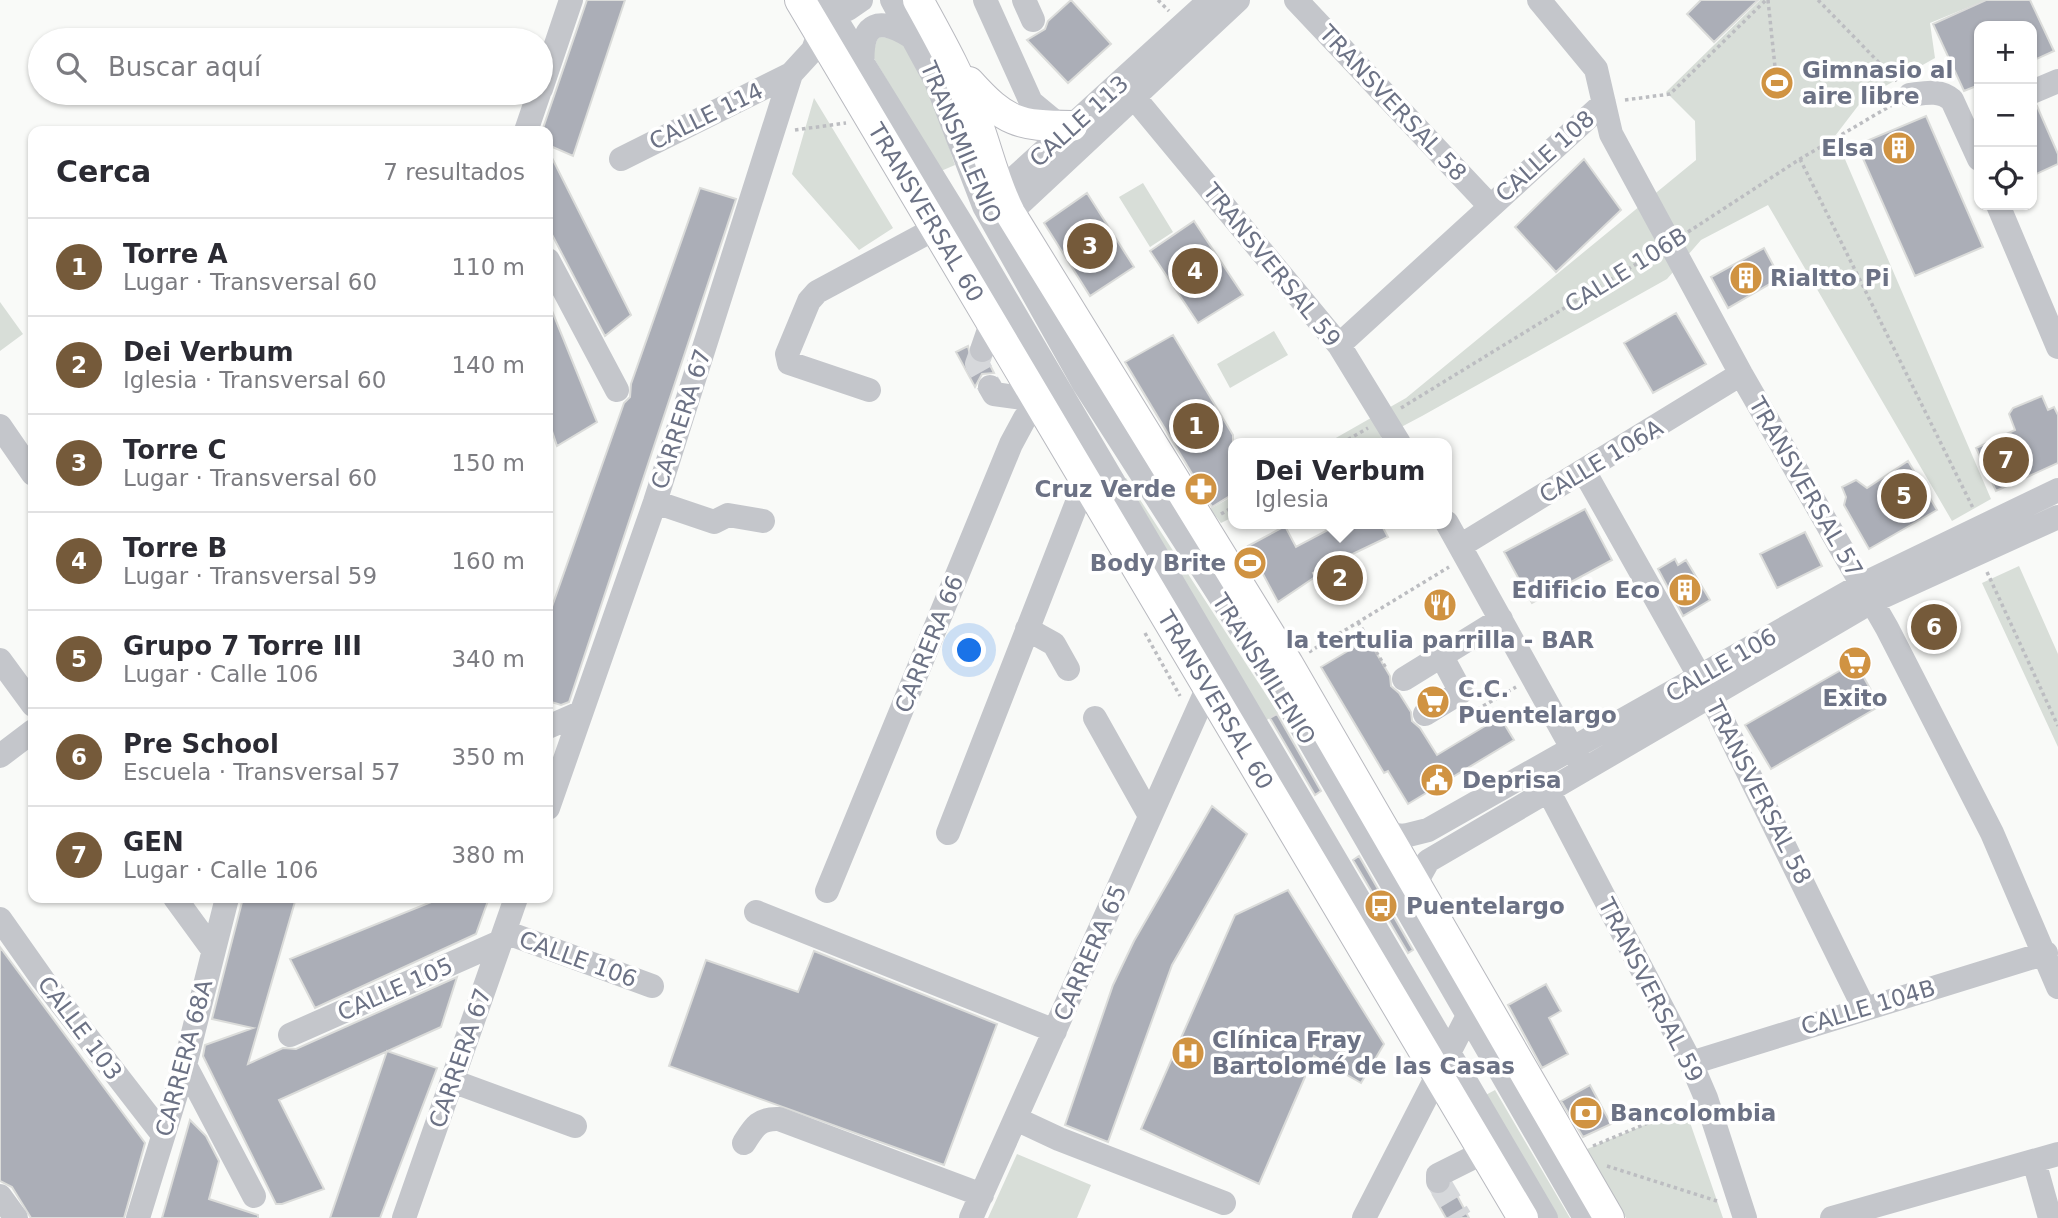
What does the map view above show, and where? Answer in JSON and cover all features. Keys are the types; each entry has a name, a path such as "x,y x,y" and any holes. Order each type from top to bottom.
{"main road":[{"path":"918,0 953,63 977,120 998,204 1288,664 1415,884 1473,1005 1609,1218"},
{"name":"TRANSVERSAL 60","path":"817,1 819,34 948,230 992,321 1085,482 1208,687 1443,1063 1484,1152 1523,1218"},
{"path":"953,63 1003,115 1020,122 1066,126"}],"street":[{"path":"553,53 571,0"},
{"path":"817,1 848,9 860,0"},
{"name":"TRANSMILENIO","path":"892,0 916,40 1084,384 1283,695 1473,1005 1585,1218"},
{"path":"985,0 1031,102 1066,126"},
{"name":"CALLE 113","path":"998,204 1066,126 1210,0"},
{"name":"CALLE 113","path":"869,390 789,363 787,354 809,301 817,292 998,204 1133,96 1238,0"},
{"name":"TRANSVERSAL 58","path":"1296,0 1490,206"},
{"name":"TRANSVERSAL 57","path":"1539,0 1596,69 1605,118 1611,134 1741,374 1868,593 1981,810 2046,953 2058,987"},
{"name":"TRANSMILENIO","path":"817,1 863,68 948,230 1443,1063 1546,1218"},
{"name":"TRANSMILENIO","path":"863,68 862,40 869,29 877,25 897,27 916,40"},
{"name":"CARRERA 67","path":"553,798 571,761 580,713 655,502 791,74 813,50 819,34"},
{"name":"CALLE 114","path":"621,159 791,74"},
{"path":"2037,90 2058,81"},
{"path":"1910,95 1944,94 1952,100 1971,119 1977,147"},
{"name":"TRANSVERSAL 59","path":"1133,96 1339,345 1396,438"},
{"name":"CALLE 108","path":"1339,345 1604,103"},
{"path":"528,126 535,105"},
{"path":"2001,210 2049,302 2058,347"},
{"path":"553,269 617,390"},
{"path":"982,350 992,321"},
{"name":"CALLE 106A","path":"1463,551 1584,471 1741,374"},
{"path":"990,387 994,394 1039,402"},
{"name":"CARRERA 66","path":"827,891 1017,431 1039,402"},
{"path":"0,426 28,467"},
{"name":"TRANSVERSAL 58","path":"1584,471 1705,685 1864,1008"},
{"path":"948,833 1085,482"},
{"name":"CALLE 106","path":"1415,884 1428,861 1542,780 1868,593 2058,490"},
{"path":"655,502 714,522 728,515 763,522"},
{"name":"CALLE 106","path":"1868,593 2058,517"},
{"path":"1450,529 1578,759"},
{"path":"1404,679 1501,619"},
{"path":"1027,629 1054,644 1068,669"},
{"path":"1425,714 1461,692 1441,655"},
{"path":"0,660 28,698"},
{"name":"CARRERA 65","path":"971,1218 1016,1132 1055,1031 1208,687"},
{"path":"553,725 580,713"},
{"path":"1095,719 1150,816"},
{"path":"0,756 28,735"},
{"name":"TRANSVERSAL 59","path":"1542,780 1691,1063 1706,1098 1744,1213"},
{"name":"CALLE 106","path":"1386,834 1404,836 1429,830 1542,780"},
{"path":"179,903 213,950"},
{"name":"CARRERA 68A","path":"138,1218 185,1065 226,903"},
{"name":"CARRERA 67","path":"404,1218 514,903"},
{"path":"756,912 1055,1031"},
{"name":"CALLE 103","path":"0,919 43,980 163,1135"},
{"name":"CALLE 106","path":"503,937 652,986"},
{"name":"CALLE 105","path":"290,1035 503,937"},
{"name":"CALLE 104B","path":"1691,1063 2046,953"},
{"path":"1364,1218 1473,1005"},
{"path":"185,1065 254,1196"},
{"path":"452,1081 575,1126"},
{"path":"744,1143 755,1126 766,1118 779,1119 982,1195"},
{"path":"1016,1132 1059,1139 1224,1203"},
{"path":"1438,1181 1438,1175 1484,1152"},
{"path":"1832,1218 1863,1213 2058,1154"},
{"path":"2034,1161 2050,1218"},
{"path":"0,1196 16,1218"}],"path":[{"name":"CALLE 108","path":"1604,103 1670,94 1767,0"},
{"path":"1767,0 1775,67"},
{"path":"1818,0 1910,95"},
{"name":"CALLE 106B","path":"1351,438 1670,244 1800,159 1910,95"},
{"path":"771,133 855,121"},
{"path":"1800,159 1979,520"},
{"path":"1301,657 1463,551"},
{"path":"1987,572 2058,726"},
{"path":"1587,1149 1706,1098"},
{"path":"1604,1165 1744,1213"}],"shaded area":[{"path":"1760,0 1986,0 1930,23 1935,58 1864,98 1835,136 1991,499 1952,521 1768,205 1701,240 1667,279 1422,416 1380,438 1336,438 1406,398 1696,160 1695,121 1666,92"},
{"path":"878,37 898,38 908,52 932,98 955,165 941,171 872,55"},
{"path":"814,98 893,228 859,250 792,174"},
{"path":"1143,183 1173,232 1150,247 1119,197"},
{"path":"0,302 23,334 0,351"},
{"path":"1274,331 1288,355 1230,388 1217,364"},
{"path":"1126,478 1278,713 1265,721 1123,479"},
{"path":"1228,499 1228,520 1221,523 1210,509"},
{"path":"2019,566 2058,654 2058,747 1982,583"},
{"path":"1495,1090 1570,1218 1555,1218 1482,1097"},
{"path":"1685,1108 1723,1218 1626,1218 1587,1149"},
{"path":"1017,1154 1091,1185 1077,1218 988,1218"}],"building":[{"path":"587,0 625,0 573,156 553,147 553,126 544,126"},
{"path":"1071,0 1111,44 1068,83 1027,40 1045,29 1048,21"},
{"path":"1701,0 1758,0 1714,42 1687,14"},
{"path":"1986,0 2030,0 2054,51 2037,59 2037,21 1974,21 1974,87 1964,91 1933,24"},
{"path":"2037,106 2058,154 2058,164 2037,174"},
{"path":"1926,116 1983,247 1915,276 1857,145"},
{"path":"1584,159 1621,210 1556,272 1515,227"},
{"path":"553,160 631,315 605,336 553,237"},
{"path":"700,188 736,199 569,702 561,705 553,703 553,604 624,403 630,397 631,384"},
{"path":"1087,193 1134,267 1090,296 1044,223"},
{"path":"1194,221 1243,295 1198,323 1150,251"},
{"name":"Rialtto Pi","path":"1764,248 1780,278 1728,308 1711,277"},
{"path":"553,313 597,422 557,446 553,434"},
{"path":"1676,313 1706,364 1653,393 1624,343"},
{"path":"1173,335 1233,435 1233,438 1228,438 1228,497 1212,507 1125,362"},
{"path":"968,346 971,360 978,364 989,363 994,373 982,374 975,387 956,352"},
{"path":"2042,396 2048,410 2054,407 2058,415 2058,463 1996,491 1976,448 2015,430 2009,414 2013,408"},
{"path":"1908,461 1937,510 1869,549 1844,505 1846,497 1842,487 1856,480 1867,488"},
{"path":"1585,509 1612,560 1532,603 1504,552"},
{"path":"1279,529 1287,529 1296,547 1330,529 1384,529 1388,537 1313,573 1315,577 1278,602 1248,546"},
{"path":"1805,532 1822,566 1777,588 1760,554"},
{"name":"Edificio Eco","path":"1675,559 1678,565 1686,560 1710,600 1683,616 1658,569"},
{"path":"1368,639 1390,676 1391,686 1399,693 1411,712 1412,721 1420,728 1437,755 1500,717 1514,740 1408,804 1388,771 1384,773 1321,667"},
{"path":"1855,662 1880,706 1771,769 1745,725"},
{"path":"1277,714 1321,791 1315,795 1270,718"},
{"path":"1212,806 1247,834 1172,965 1108,1142 1065,1125 1113,985 1134,941"},
{"path":"1359,856 1413,950 1408,953 1353,860"},
{"path":"1288,890 1384,1044 1361,1083 1314,1056 1259,1184 1141,1129 1235,915"},
{"path":"242,903 295,903 248,1064 283,1048 296,1049 457,977 441,1027 279,1100 324,1189 282,1204 276,1204 203,1056 205,1045 253,1028 212,1019"},
{"path":"429,903 487,903 476,934 315,1008 290,959"},
{"path":"0,947 145,1143 124,1218 31,1218 12,1187 0,1181"},
{"path":"814,951 997,1024 944,1165 669,1066 706,960 798,992"},
{"path":"1546,984 1561,1011 1549,1018 1568,1054 1542,1068 1508,1005"},
{"path":"387,1051 437,1068 380,1218 330,1218"},
{"name":"Bancolombia","path":"1590,1085 1611,1124 1583,1137 1561,1101"},
{"path":"190,1120 206,1136 219,1161 209,1199 258,1215 258,1218 162,1218"},
{"path":"1452,1186 1469,1218 1446,1218 1433,1195 1445,1194"}],"tunnel":[{"path":"982,350 977,364 990,387"},
{"path":"1438,1181 1460,1218"}],"place":[{"name":"Gimnasio al aire libre","path":"1777,83"},
{"name":"Elsa","path":"1899,148"},
{"name":"Torre C","path":"1090,246"},
{"name":"Torre B","path":"1195,271"},
{"name":"Rialtto Pi","path":"1746,278"},
{"name":"Torre A","path":"1196,426"},
{"name":"GEN","path":"2006,460"},
{"name":"Cruz Verde","path":"1201,489"},
{"name":"Grupo 7 Torre III","path":"1904,496"},
{"name":"Body Brite","path":"1250,563"},
{"name":"Dei Verbum","path":"1340,578"},
{"name":"Edificio Eco","path":"1685,590"},
{"name":"la tertulia parrilla - BAR","path":"1440,605"},
{"name":"Pre School","path":"1934,627"},
{"name":"Exito","path":"1855,663"},
{"name":"C.C. Puentelargo","path":"1433,702"},
{"name":"Deprisa","path":"1437,780"},
{"name":"Puentelargo","path":"1381,906"},
{"name":"Clínica Fray Bartolomé de las Casas","path":"1188,1053"},
{"name":"Bancolombia","path":"1586,1113"}]}
